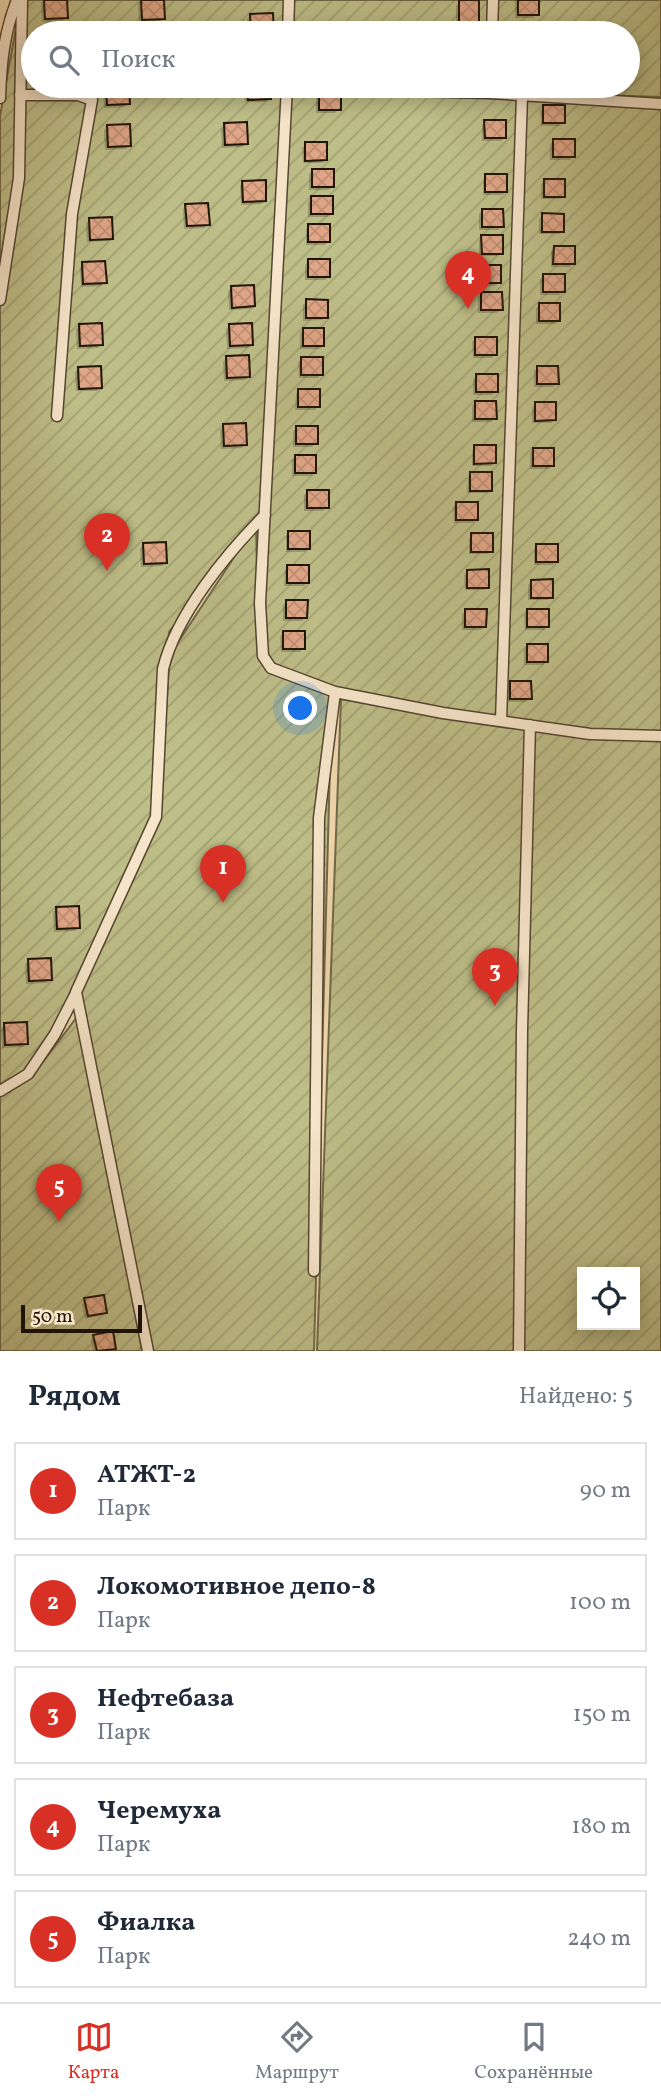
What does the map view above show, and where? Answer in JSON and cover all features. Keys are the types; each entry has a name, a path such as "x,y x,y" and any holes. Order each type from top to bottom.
{"lane":[{"path":"0,98 1,62 6,32 17,0"},
{"path":"22,0 22,21"},
{"path":"288,21 289,0"},
{"path":"492,21 493,0"},
{"path":"0,300 19,178 21,48"},
{"path":"57,416 72,214 92,100 86,98"},
{"path":"285,98 260,603 263,656 271,668 335,692 443,713 590,734 661,736"},
{"path":"501,721 522,98"},
{"path":"557,98 661,104"},
{"path":"0,1091 28,1074 55,1034 156,817 163,669 167,650 207,582 233,547 265,515"},
{"path":"314,1271 319,818 335,692"},
{"path":"519,1351 522,1030 530,725"},
{"path":"76,992 148,1351"}],"green space":[{"path":"21,0 288,0 287,21 21,21 21,98 282,98 261,510 169,632 156,811 35,1068 0,1086 0,116"},
{"path":"294,0 661,0 661,97 640,96 640,21 293,21"},
{"path":"286,98 520,98 661,104 661,736 590,734 335,692 271,668 263,656 265,515"},
{"path":"256,524 259,660 270,673 332,693 314,1351 151,1351 80,991 159,815 169,667 175,647"},
{"path":"341,699 589,738 661,740 661,1351 317,1351"},
{"path":"80,1013 142,1351 0,1351 0,1093 36,1071"}],"building":[{"path":"44,0 67,0 68,18 45,19"},
{"path":"141,0 164,0 165,19 142,20"},
{"path":"459,0 479,0 479,21 459,21"},
{"path":"518,0 539,0 539,15 518,15"},
{"path":"273,13 273,21 250,21 250,14"},
{"path":"107,98 130,98 130,104 107,105"},
{"path":"248,98 271,99 248,100"},
{"path":"319,98 341,98 341,110 319,110"},
{"path":"543,105 565,105 565,123 543,123"},
{"path":"484,120 506,120 506,138 485,138"},
{"path":"247,122 248,144 225,145 224,123"},
{"path":"130,124 131,146 108,147 107,125"},
{"path":"553,139 575,139 575,157 553,157"},
{"path":"305,142 327,142 327,160 305,161"},
{"path":"312,169 334,169 334,187 312,187"},
{"path":"485,174 507,174 507,192 485,192"},
{"path":"544,179 565,179 565,197 544,197"},
{"path":"266,180 266,201 243,202 242,181"},
{"path":"311,196 333,196 333,214 311,214"},
{"path":"208,203 210,225 187,226 185,204"},
{"path":"482,209 503,209 504,227 482,227"},
{"path":"542,213 564,214 564,232 542,232"},
{"path":"112,217 113,239 90,240 89,218"},
{"path":"308,224 330,224 330,242 308,242"},
{"path":"481,235 503,235 503,254 482,254"},
{"path":"554,246 575,246 575,264 553,264"},
{"path":"308,259 330,259 330,277 308,277"},
{"path":"105,261 107,283 83,284 82,262"},
{"path":"479,265 501,265 501,283 479,283"},
{"path":"543,274 565,274 565,292 543,292"},
{"path":"254,285 255,306 232,308 231,286"},
{"path":"481,292 502,292 503,310 481,310"},
{"path":"306,299 328,300 328,318 306,318"},
{"path":"539,303 560,303 560,321 539,321"},
{"path":"102,323 103,345 80,346 79,324"},
{"path":"252,323 253,345 230,346 229,324"},
{"path":"303,328 324,328 324,346 303,346"},
{"path":"475,337 497,337 497,355 475,355"},
{"path":"249,355 250,377 227,378 226,356"},
{"path":"301,357 323,357 323,375 301,375"},
{"path":"101,366 102,388 79,389 78,367"},
{"path":"537,366 558,366 559,384 537,384"},
{"path":"476,374 498,374 498,392 476,392"},
{"path":"298,389 320,389 320,407 298,407"},
{"path":"475,401 496,401 497,419 475,419"},
{"path":"535,402 556,402 556,420 535,421"},
{"path":"246,423 247,445 224,446 223,424"},
{"path":"296,426 318,426 318,444 296,444"},
{"path":"474,445 496,445 496,463 474,464"},
{"path":"533,448 554,448 554,466 533,466"},
{"path":"295,455 316,455 316,473 295,473"},
{"path":"470,472 492,472 492,491 470,491"},
{"path":"307,490 329,490 329,508 307,508"},
{"path":"456,502 478,502 478,520 456,520"},
{"path":"288,531 310,531 310,549 288,549"},
{"path":"471,533 493,533 493,552 471,552"},
{"path":"166,542 167,563 144,564 143,543"},
{"path":"536,544 558,544 558,562 536,562"},
{"path":"287,565 309,565 309,583 287,583"},
{"path":"489,569 489,588 467,588 467,570"},
{"path":"553,579 553,598 531,598 531,580"},
{"path":"286,600 308,600 307,618 286,618"},
{"path":"465,609 487,609 486,627 465,627"},
{"path":"527,609 549,609 549,627 527,627"},
{"path":"283,631 305,631 305,649 283,649"},
{"path":"527,644 548,644 548,662 527,662"},
{"path":"510,681 531,681 532,699 510,699"},
{"path":"79,906 80,928 57,929 56,907"},
{"path":"51,958 52,980 29,981 28,959"},
{"path":"27,1022 28,1044 5,1045 4,1023"},
{"path":"104,1295 107,1313 88,1316 84,1298"},
{"path":"113,1331 116,1349 97,1351 93,1335"}],"place":[{"name":"Черемуха","path":"468,309"},
{"name":"Локомотивное депо-8","path":"107,571"},
{"name":"АТЖТ-2","path":"223,903"},
{"name":"Нефтебаза","path":"495,1006"},
{"name":"Фиалка","path":"59,1222"}]}
